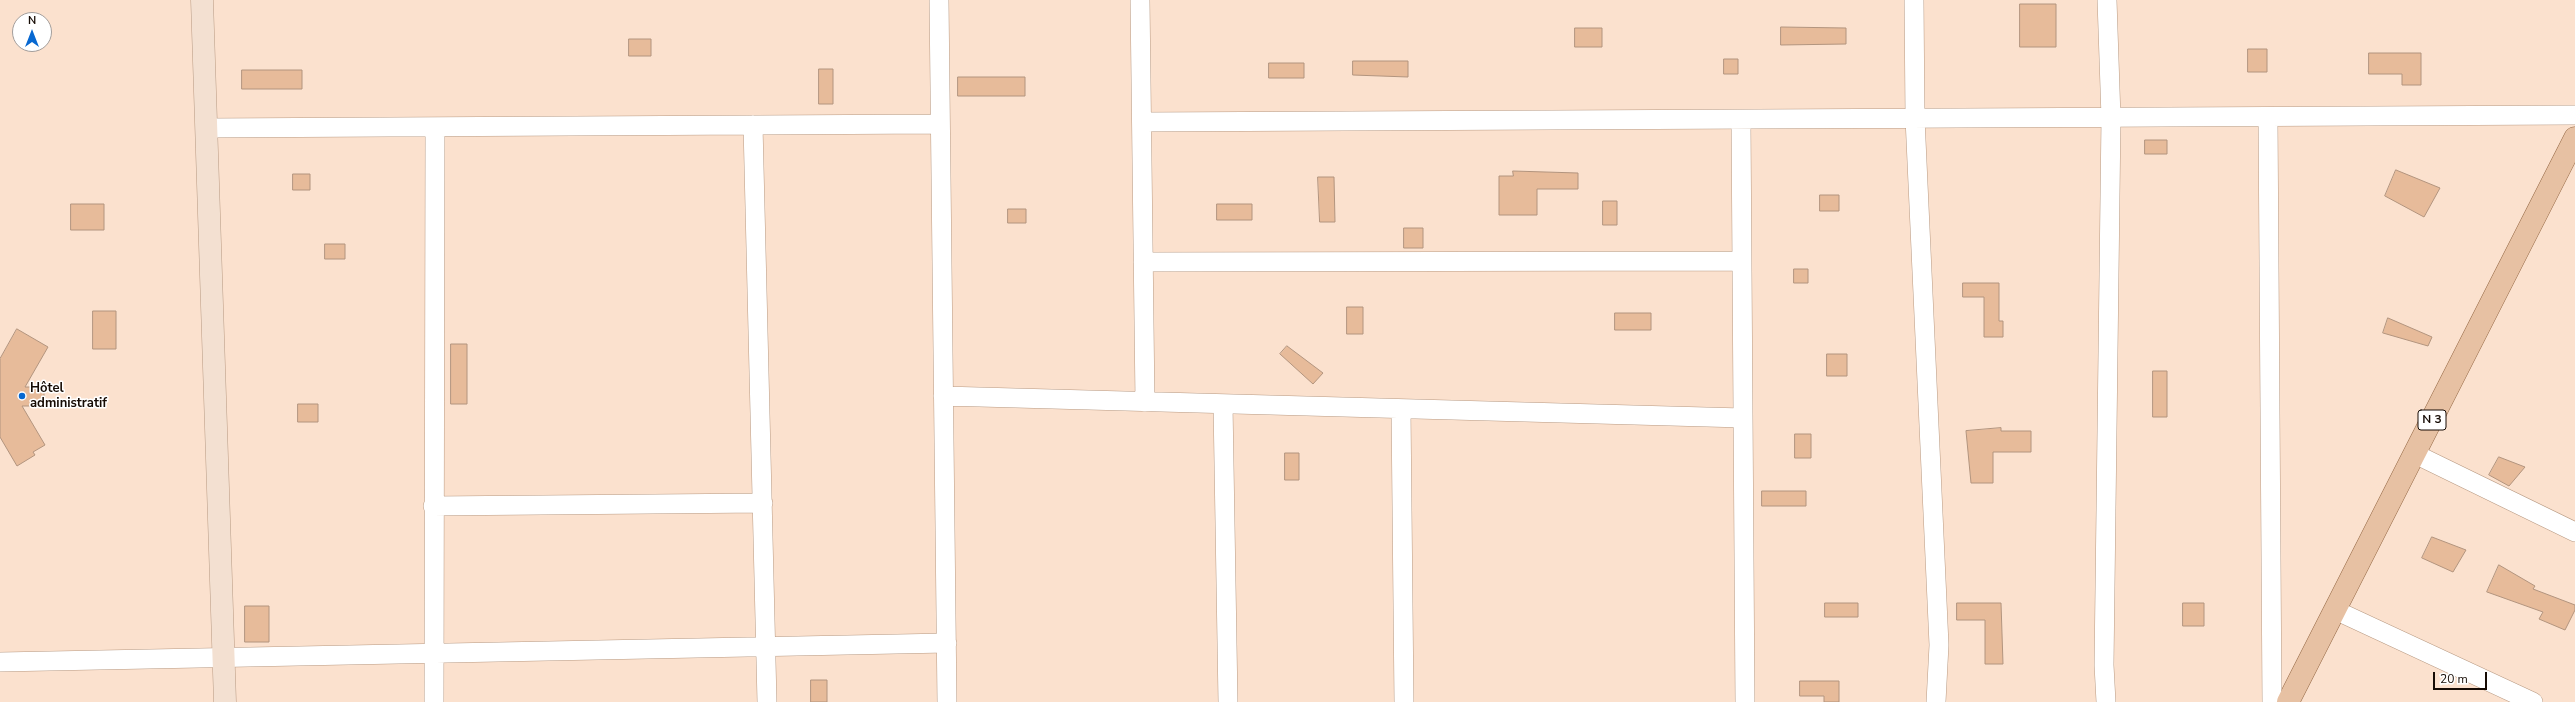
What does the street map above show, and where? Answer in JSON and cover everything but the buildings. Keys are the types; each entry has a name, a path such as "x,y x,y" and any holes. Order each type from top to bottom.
{"main road":[{"path":"202,0 225,702"},
{"name":"N 3","path":"2288,702 2575,138"}],"street":[{"path":"939,0 947,702"},
{"path":"1140,0 1145,402"},
{"path":"1914,0 1915,118 1939,645 1936,702"},
{"path":"2106,702 2104,665 2111,118 2107,0"},
{"path":"1142,122 1741,121 1915,118 2575,116"},
{"path":"2268,118 2272,702"},
{"path":"1741,121 1745,702"},
{"path":"206,128 940,124"},
{"path":"753,125 767,702"},
{"path":"434,127 434,702"},
{"path":"1143,262 1742,261"},
{"path":"943,396 1743,418"},
{"path":"1223,404 1228,702"},
{"path":"1401,409 1404,702"},
{"path":"2415,454 2575,532"},
{"path":"433,506 763,504"},
{"path":"2335,610 2523,700"},
{"path":"0,662 947,643"}],"place":[{"name":"Hôtel administratif","path":"22,396"}]}
